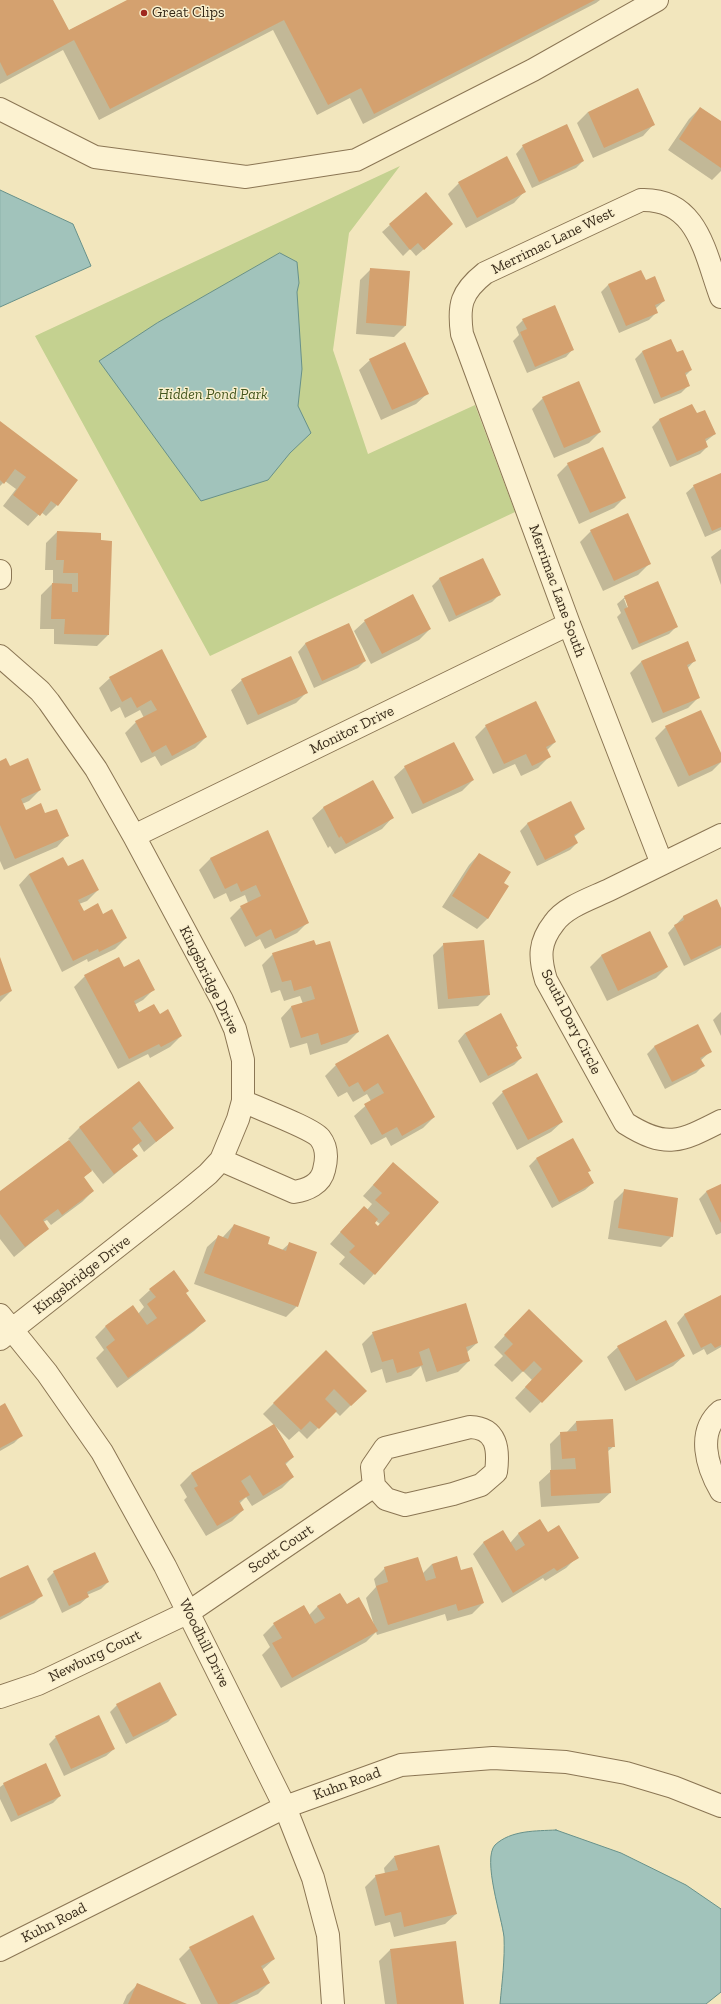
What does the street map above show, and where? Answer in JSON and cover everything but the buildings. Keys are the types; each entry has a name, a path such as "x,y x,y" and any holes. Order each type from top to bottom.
{"street":[{"path":"0,109 95,158 246,176 356,160 533,70 657,0"},
{"name":"Merrimac Lane West","path":"459,315 461,305 466,294 473,283 485,273 641,200 655,200 670,204 681,211 692,223 721,297"},
{"name":"Merrimac Lane South","path":"459,315 462,334 569,624 662,864"},
{"path":"0,571 0,578"},
{"name":"Monitor Drive","path":"134,836 569,624"},
{"name":"Kingsbridge Drive","path":"0,656 40,691 96,770 134,836 222,1000 235,1029 243,1060 242,1101 232,1136 221,1160 208,1174 184,1194 4,1328"},
{"name":"South Dory Circle","path":"721,835 579,905 562,916 554,922 544,941 540,960 546,980 625,1123 644,1135 663,1140 677,1139 687,1136 721,1121"},
{"path":"221,1160 294,1192 311,1187 317,1182 324,1172 326,1150 319,1138 293,1123 242,1101"},
{"name":"Woodhill Drive","path":"4,1328 47,1373 102,1452 189,1612 285,1807 314,1878 328,1935 333,2004"},
{"path":"721,1411 716,1415 708,1431 705,1448 710,1467 721,1491"},
{"path":"470,1427 482,1428 494,1438 498,1458 496,1472 481,1485 453,1494 405,1504 386,1499 374,1486 372,1468 385,1448 470,1427"},
{"name":"Scott Court","path":"189,1612 374,1486"},
{"name":"Newburg Court","path":"0,1696 38,1684 189,1612"},
{"name":"Kuhn Road","path":"0,1950 285,1807 401,1765 494,1758 566,1762 626,1773 673,1787 721,1806"}],"green space":[{"name":"Hidden Pond Park","path":"400,166 349,233 333,350 368,454 475,405 515,512 210,656 35,336"}],"water":[{"path":"0,190 73,224 91,266 0,307"},
{"path":"280,253 297,262 299,283 297,292 302,369 298,406 311,433 290,453 268,480 201,501 99,361 157,323"},
{"path":"556,1830 621,1853 686,1885 721,1909 721,1992 706,2004 500,2004 504,1962 504,1937 492,1875 492,1852 495,1845 508,1836 524,1832"}],"place":[{"name":"Great Clips","path":"144,13"}]}
